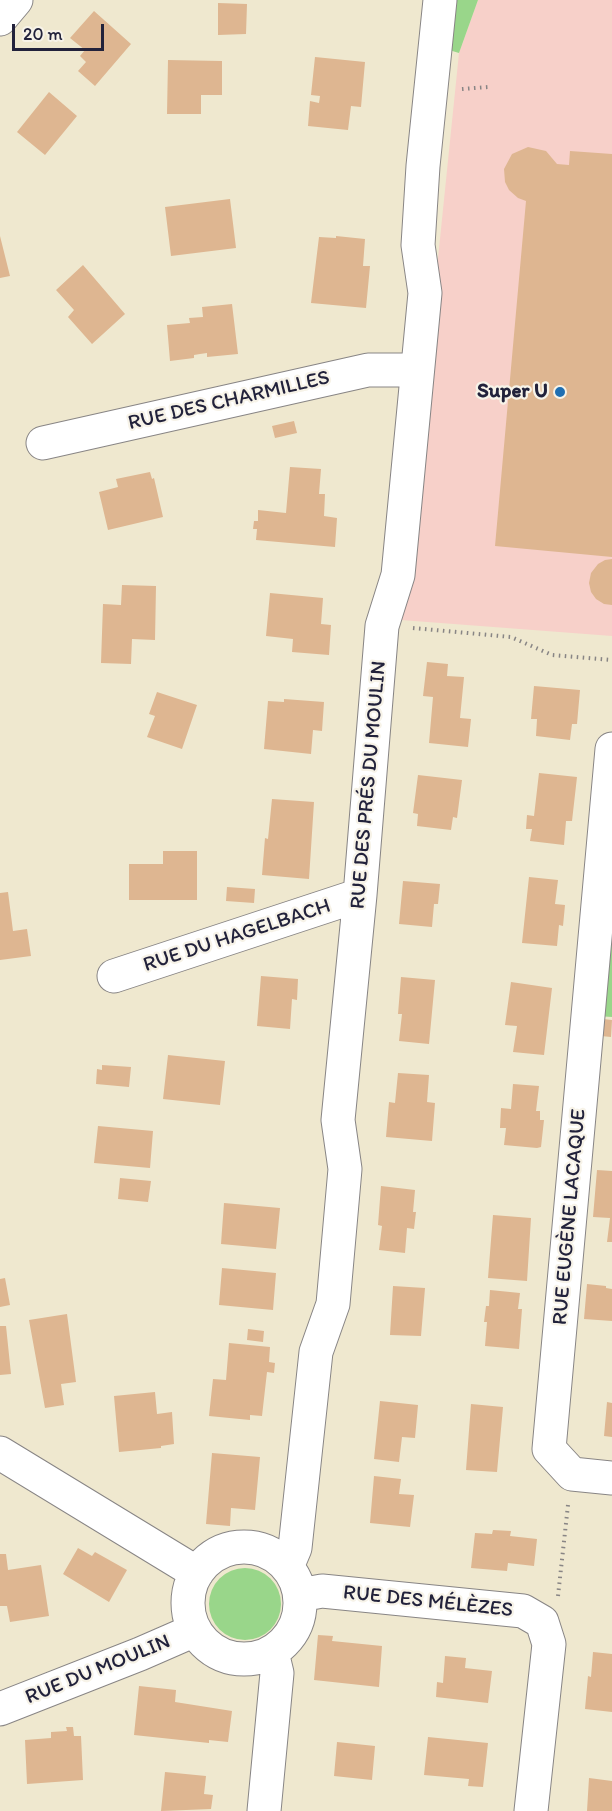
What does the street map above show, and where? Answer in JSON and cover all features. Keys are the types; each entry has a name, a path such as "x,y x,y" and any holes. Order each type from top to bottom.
{"street":[{"path":"0,19 16,0"},
{"name":"RUE DES PRÉS DU MOULIN","path":"293,1581 316,1352 333,1304 345,1169 338,1120 360,895 382,626 398,574 425,293 418,245 422,177 440,0"},
{"name":"RUE DES CHARMILLES","path":"43,442 368,370 417,370"},
{"name":"RUE EUGÈNE LACAQUE","path":"572,1474 549,1449 604,912 612,749"},
{"name":"RUE DU HAGELBACH","path":"114,976 360,895"},
{"path":"0,1453 197,1573"},
{"path":"572,1474 612,1478"},
{"path":"241,1547 258,1549 274,1556 293,1581 300,1612 295,1628 285,1642 272,1652 255,1658 237,1659 220,1654 205,1644 189,1616 190,1586 197,1573 208,1560 224,1551 241,1547"},
{"name":"RUE DES MÉLÈZES","path":"293,1581 322,1591 523,1611 542,1622 549,1644 531,1811"},
{"name":"RUE DU MOULIN","path":"0,1709 195,1630"},
{"path":"264,1811 277,1673 272,1652"}],"path":[{"path":"382,626 511,637 552,655 612,660"},
{"path":"542,1622 559,1593 572,1474"}],"shaded area":[{"path":"478,0 612,0 612,636 401,620 459,53"}],"green space":[{"path":"454,0 478,0 459,53 449,50"},
{"path":"604,938 612,939 612,1017 597,1016"},
{"path":"245,1568 259,1571 271,1578 278,1590 281,1604 278,1618 271,1630 259,1637 245,1640 231,1637 219,1630 212,1618 209,1604 212,1590 219,1578 231,1571"}],"building":[{"path":"218,3 247,4 246,34 218,35"},
{"path":"94,11 131,44 95,86 78,71 86,62 80,56 85,50 70,38"},
{"path":"315,57 365,62 361,107 351,106 348,130 308,126 310,101 319,103 320,96 311,95"},
{"path":"168,60 222,61 222,95 201,95 201,114 167,114"},
{"path":"49,92 77,116 45,155 17,132"},
{"name":"Super U","path":"528,147 546,151 557,164 569,165 570,151 612,154 612,557 495,546 526,201 518,198 509,190 505,182 504,169 512,154"},
{"path":"230,199 236,248 171,256 165,207"},
{"path":"0,236 10,276 0,278"},
{"path":"336,236 365,239 363,266 370,266 366,308 311,303 319,237 336,238"},
{"path":"83,265 125,314 92,344 68,317 74,310 56,290"},
{"path":"232,304 238,354 207,357 207,353 194,355 194,358 170,361 167,325 190,323 189,318 203,317 202,307"},
{"path":"294,421 297,433 275,438 272,426"},
{"path":"290,467 321,469 319,494 325,494 324,516 337,518 335,547 256,540 257,529 253,529 254,521 258,521 258,510 286,513"},
{"path":"150,472 152,479 154,478 163,517 108,530 99,492 118,487 116,479"},
{"path":"612,559 612,605 604,604 596,599 589,583 591,573 598,564"},
{"path":"122,585 156,586 155,640 132,639 131,664 101,663 103,604 121,605"},
{"path":"270,593 323,598 321,624 331,625 329,655 292,652 293,639 266,636"},
{"path":"427,662 448,664 447,676 464,677 460,718 471,719 468,747 429,743 433,697 423,696"},
{"path":"534,686 580,690 577,724 572,724 570,740 536,736 537,719 531,719"},
{"path":"157,692 197,705 182,749 147,737 155,716 149,714"},
{"path":"284,699 324,702 322,731 313,730 311,754 264,749 268,701 284,702"},
{"path":"539,773 577,777 572,821 566,821 564,845 530,841 532,829 526,829 527,815 534,816"},
{"path":"418,775 462,780 457,818 453,817 451,830 417,826 418,814 413,813"},
{"path":"272,799 314,802 309,879 262,875 265,838 268,839"},
{"path":"163,851 197,851 197,900 129,900 129,864 163,864"},
{"path":"529,877 558,880 555,904 565,905 563,926 559,925 557,946 522,943"},
{"path":"403,881 440,884 438,904 434,904 432,927 399,924"},
{"path":"227,887 255,889 254,903 226,901"},
{"path":"8,892 13,931 27,929 31,956 0,960 0,893"},
{"path":"261,976 298,979 297,1000 292,999 290,1029 257,1026"},
{"path":"401,977 435,980 429,1044 399,1041 402,1014 398,1014"},
{"path":"511,982 552,988 544,1055 513,1052 517,1026 505,1025"},
{"path":"603,1019 612,1020 611,1037 601,1036"},
{"path":"168,1055 225,1061 220,1105 163,1099"},
{"path":"102,1065 131,1067 129,1087 96,1084 97,1069 102,1070"},
{"path":"398,1073 429,1075 427,1102 435,1103 432,1141 386,1137 389,1102 395,1103"},
{"path":"513,1084 539,1086 536,1111 540,1111 540,1120 544,1120 541,1147 504,1145 506,1128 500,1128 501,1108 511,1109"},
{"path":"98,1126 153,1131 150,1168 94,1163"},
{"path":"597,1170 612,1171 612,1242 607,1242 610,1218 593,1217"},
{"path":"120,1178 151,1181 148,1202 118,1199"},
{"path":"381,1186 415,1190 414,1229 407,1228 405,1253 379,1250 382,1226 378,1225"},
{"path":"224,1203 280,1208 276,1249 221,1244"},
{"path":"493,1215 531,1218 527,1281 488,1278"},
{"path":"222,1268 276,1273 273,1310 219,1305"},
{"path":"5,1278 10,1305 0,1307 0,1279"},
{"path":"587,1284 612,1289 612,1321 584,1319"},
{"path":"393,1286 425,1288 421,1336 390,1335"},
{"path":"490,1290 520,1293 518,1309 522,1309 519,1349 485,1346 487,1322 484,1322 486,1306 489,1306"},
{"path":"67,1314 76,1382 61,1384 64,1405 45,1408 29,1320"},
{"path":"0,1326 6,1326 11,1374 0,1375"},
{"path":"248,1329 264,1331 263,1342 247,1340"},
{"path":"229,1343 270,1347 269,1362 275,1363 274,1373 267,1372 262,1416 250,1415 250,1420 209,1416 213,1379 226,1380"},
{"path":"155,1392 157,1414 172,1412 174,1444 161,1446 161,1448 119,1452 114,1396"},
{"path":"380,1401 418,1405 415,1438 402,1437 399,1462 374,1459"},
{"path":"607,1402 612,1403 612,1437 604,1436"},
{"path":"471,1404 503,1407 497,1472 466,1470"},
{"path":"212,1453 260,1457 255,1510 231,1508 230,1526 206,1524"},
{"path":"374,1476 401,1479 399,1494 414,1495 410,1527 370,1523"},
{"path":"493,1530 511,1531 510,1536 537,1539 534,1566 508,1563 507,1571 471,1568 475,1533 492,1534"},
{"path":"78,1548 92,1556 95,1552 127,1570 109,1602 63,1574"},
{"path":"0,1554 6,1554 8,1570 41,1565 49,1616 10,1622 7,1606 0,1606"},
{"path":"318,1635 333,1636 332,1641 382,1646 379,1687 314,1680"},
{"path":"593,1652 612,1654 612,1712 585,1709"},
{"path":"445,1656 466,1658 465,1668 492,1671 488,1703 436,1697 437,1682 443,1683"},
{"path":"139,1686 176,1690 175,1702 232,1711 228,1742 209,1740 209,1743 134,1735"},
{"path":"66,1727 73,1727 74,1736 81,1736 83,1780 27,1784 25,1740 51,1738 51,1732 67,1731"},
{"path":"428,1737 488,1743 483,1787 468,1786 469,1779 424,1775"},
{"path":"337,1742 375,1746 372,1780 334,1776"},
{"path":"165,1772 206,1776 204,1794 213,1795 211,1809 161,1811"},
{"path":"589,1778 612,1781 612,1811 587,1811"}],"place":[{"name":"Super U","path":"560,392"}]}
